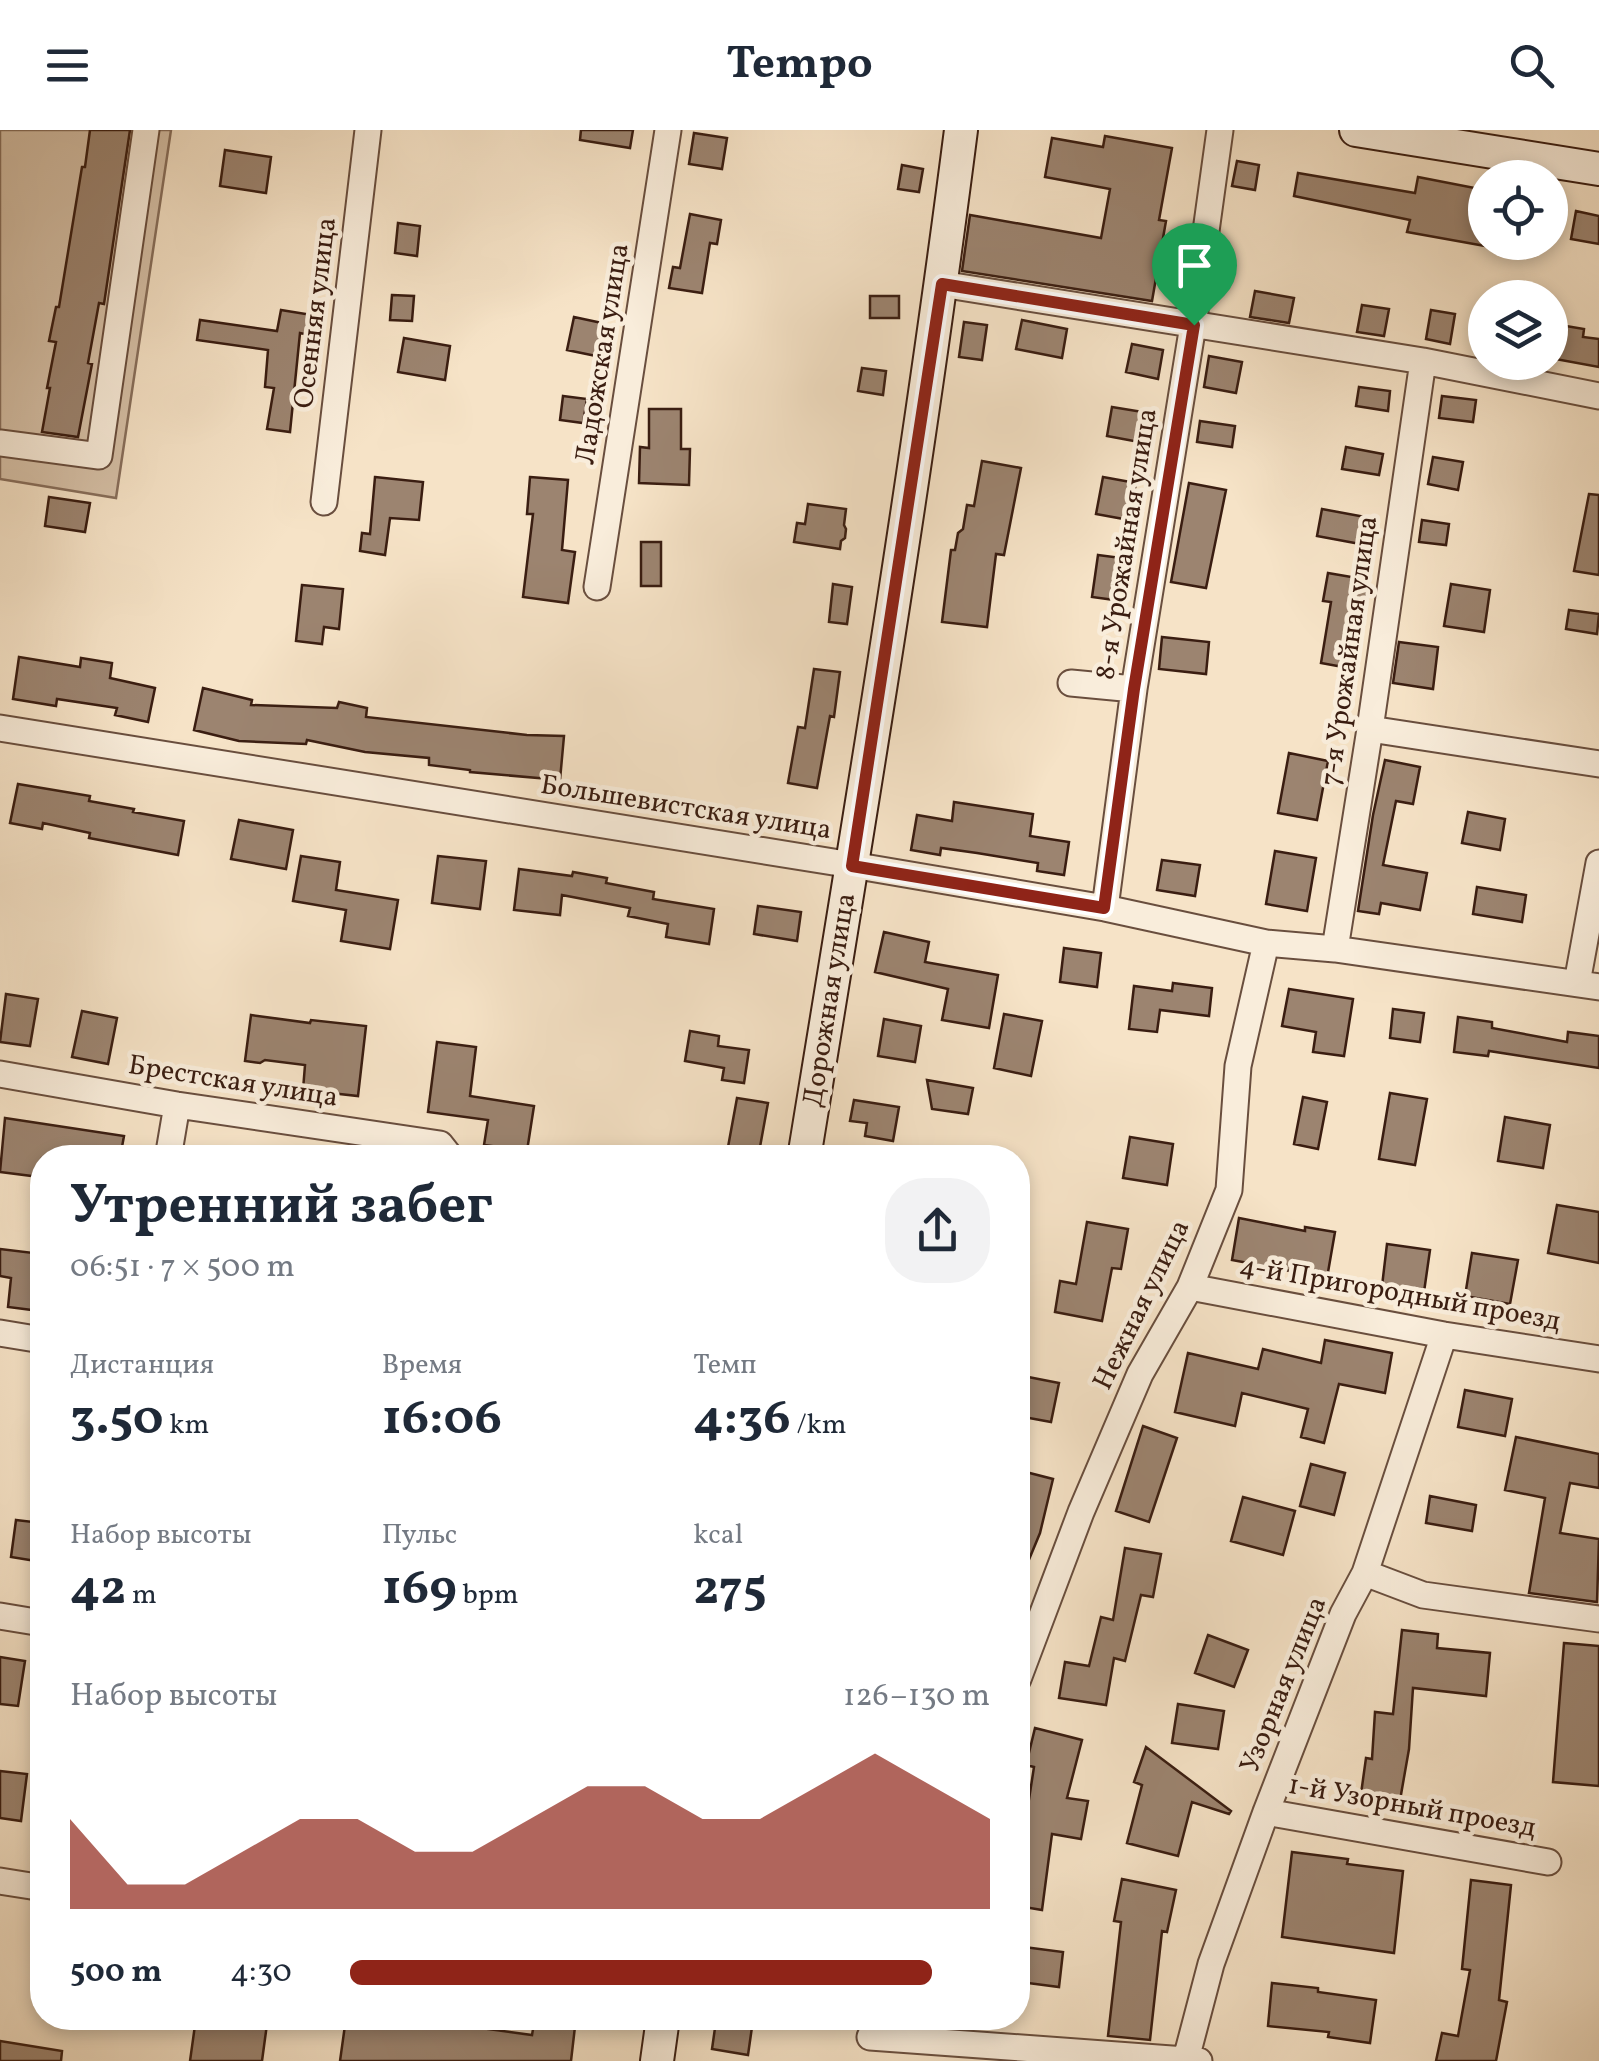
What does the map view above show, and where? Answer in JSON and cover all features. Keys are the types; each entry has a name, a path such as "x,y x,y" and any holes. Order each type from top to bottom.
{"street":[{"path":"0,443 99,456 146,130"},
{"name":"Осенняя улица","path":"324,502 368,130"},
{"name":"Ладожская улица","path":"597,587 668,130"},
{"name":"Дорожная улица","path":"806,1145 852,866 899,646 961,130"},
{"name":"8-я Урожайная улица","path":"1104,908 1134,689 1194,325 1220,130"},
{"path":"1356,130 1599,169"},
{"path":"942,284 1422,361 1599,396"},
{"name":"7-я Урожайная улица","path":"1335,949 1422,361"},
{"path":"1071,683 1134,689"},
{"name":"Большевистская улица","path":"0,728 1104,908 1266,943 1588,985"},
{"path":"1370,729 1599,764"},
{"path":"1588,985 1599,863"},
{"name":"Нежная улица","path":"1030,1647 1080,1512 1140,1374 1190,1287 1230,1190 1238,1066 1266,943"},
{"name":"Брестская улица","path":"0,1074 441,1145"},
{"path":"170,1145 177,1104"},
{"name":"4-й Пригородный проезд","path":"1190,1287 1444,1335 1599,1359"},
{"path":"0,1333 30,1338"},
{"name":"Узорная улица","path":"1192,2060 1211,1964 1343,1614 1366,1572 1444,1335"},
{"path":"1366,1572 1423,1595 1599,1620"},
{"path":"0,1616 30,1621"},
{"name":"1-й Узорный проезд","path":"1266,1812 1548,1862"},
{"path":"0,1881 30,1886"},
{"path":"657,2061 661,2030"},
{"path":"903,2030 1192,2060"}],"shaded area":[{"path":"0,130 171,130 116,498 0,479"}],"building":[{"path":"90,130 130,130 104,304 99,303 78,437 42,432 56,342 49,341 59,307"},
{"path":"581,130 633,130 630,148 580,140"},
{"path":"694,133 727,138 722,169 689,164"},
{"path":"1105,136 1172,148 1159,220 1166,221 1152,301 962,271 970,215 1101,238 1110,189 1045,177 1052,138 1103,147"},
{"path":"225,150 271,157 266,193 220,186"},
{"path":"1237,161 1259,165 1255,190 1232,186"},
{"path":"902,165 923,169 919,192 898,189"},
{"path":"1298,173 1415,193 1418,177 1468,187 1468,243 1407,232 1410,220 1294,196"},
{"path":"1576,211 1599,216 1599,244 1571,239"},
{"path":"690,214 721,220 717,244 710,243 702,293 669,288 673,267 680,268"},
{"path":"398,223 420,226 417,256 395,253"},
{"path":"1255,291 1294,298 1289,323 1250,317"},
{"path":"392,295 414,296 412,321 390,320"},
{"path":"870,296 899,296 899,318 870,318"},
{"path":"1362,305 1389,309 1384,336 1357,332"},
{"path":"281,310 312,315 309,335 300,333 290,432 267,429 274,388 265,387 268,350 197,340 200,320 277,331"},
{"path":"1431,310 1455,314 1450,344 1426,339"},
{"path":"574,317 602,323 596,356 567,350"},
{"path":"1022,320 1067,329 1062,358 1016,349"},
{"path":"964,322 987,325 982,360 959,357"},
{"path":"1568,326 1584,329 1583,337 1599,339 1599,367 1568,361"},
{"path":"404,338 450,346 445,380 398,372"},
{"path":"1132,344 1163,350 1158,379 1126,372"},
{"path":"1209,356 1242,362 1236,393 1204,387"},
{"path":"862,368 886,371 883,395 858,391"},
{"path":"1359,387 1390,391 1388,411 1356,406"},
{"path":"563,396 587,399 583,423 560,420"},
{"path":"1442,396 1476,400 1473,422 1439,418"},
{"path":"1112,407 1155,414 1150,444 1107,436"},
{"path":"649,409 681,409 681,449 690,449 689,485 639,483 640,447 649,448"},
{"path":"1200,421 1235,426 1232,447 1197,442"},
{"path":"1346,447 1383,454 1379,475 1342,469"},
{"path":"1433,457 1463,462 1458,490 1428,484"},
{"path":"982,461 1021,468 1004,555 996,554 987,627 942,622 951,550 955,550 958,533 963,529 967,505 974,506"},
{"path":"375,477 423,482 419,520 390,518 385,555 360,551 362,533 370,534"},
{"path":"530,477 568,480 562,550 575,552 568,603 523,597 533,514 527,514"},
{"path":"1103,477 1136,483 1129,520 1096,514"},
{"path":"1189,483 1226,490 1206,588 1171,582"},
{"path":"1589,494 1599,495 1599,575 1574,571"},
{"path":"49,497 90,503 85,532 45,526"},
{"path":"808,504 846,509 845,538 840,549 794,542 797,523 805,524"},
{"path":"1322,509 1376,519 1371,546 1317,536"},
{"path":"1422,520 1449,524 1446,545 1419,542"},
{"path":"641,542 661,542 661,586 641,586"},
{"path":"1098,555 1129,559 1122,601 1092,597"},
{"path":"1328,573 1369,580 1354,669 1321,663 1331,602 1323,601"},
{"path":"833,584 852,587 847,624 829,622"},
{"path":"1451,584 1490,590 1484,632 1444,626"},
{"path":"302,585 343,589 339,629 324,627 322,644 296,641"},
{"path":"1569,610 1599,614 1597,634 1566,629"},
{"path":"1162,637 1209,642 1206,674 1159,669"},
{"path":"1399,642 1438,647 1433,689 1393,683"},
{"path":"19,657 80,667 81,658 112,663 110,678 155,688 148,722 115,715 117,708 57,699 56,706 13,699"},
{"path":"814,669 840,672 817,788 788,783 798,727 805,728"},
{"path":"203,688 252,700 251,705 337,708 339,702 367,708 366,717 564,736 560,780 470,772 429,765 429,758 365,752 307,740 306,744 239,741 194,730"},
{"path":"1289,753 1328,761 1317,820 1278,813"},
{"path":"1385,760 1420,767 1413,804 1396,801 1383,865 1427,873 1420,910 1381,903 1379,914 1358,911"},
{"path":"18,784 90,796 89,801 184,821 178,855 89,838 90,833 43,823 42,829 10,823"},
{"path":"954,802 1033,814 1030,836 1069,842 1064,875 1037,871 1038,863 977,853 941,848 940,855 911,850 917,815 952,821"},
{"path":"1468,812 1505,819 1500,850 1462,843"},
{"path":"239,820 293,830 286,869 231,859"},
{"path":"1275,851 1316,858 1307,911 1266,904"},
{"path":"301,856 340,862 336,890 398,900 390,949 341,941 346,910 293,901"},
{"path":"438,856 486,861 480,909 432,903"},
{"path":"1162,860 1200,865 1195,896 1157,890"},
{"path":"519,869 607,878 606,883 654,892 653,899 714,909 709,944 666,937 668,924 628,916 630,908 562,895 560,915 514,910"},
{"path":"1477,887 1526,895 1522,922 1473,914"},
{"path":"758,906 801,912 797,941 754,934"},
{"path":"884,932 929,942 925,962 998,975 989,1028 942,1020 948,989 875,972"},
{"path":"1064,948 1101,953 1097,987 1060,982"},
{"path":"1173,983 1212,988 1209,1016 1160,1010 1157,1032 1129,1029 1134,986 1172,991"},
{"path":"1289,989 1353,999 1344,1056 1313,1052 1316,1032 1282,1026"},
{"path":"6,994 38,999 30,1046 0,1042"},
{"path":"1393,1009 1424,1013 1420,1042 1390,1038"},
{"path":"82,1011 117,1018 108,1064 72,1057"},
{"path":"1004,1014 1042,1021 1031,1076 994,1068"},
{"path":"251,1015 366,1026 358,1096 303,1090 305,1065 245,1061"},
{"path":"1458,1017 1492,1022 1492,1028 1567,1042 1568,1032 1599,1036 1599,1068 1489,1051 1488,1056 1454,1052"},
{"path":"884,1019 921,1026 915,1062 878,1056"},
{"path":"690,1031 719,1036 718,1046 749,1050 744,1083 722,1080 724,1068 685,1061"},
{"path":"437,1042 476,1047 470,1096 534,1106 528,1145 484,1145 488,1120 428,1112"},
{"path":"927,1080 973,1088 968,1114 932,1109"},
{"path":"1390,1093 1427,1099 1415,1165 1379,1159"},
{"path":"1303,1097 1327,1102 1318,1149 1294,1144"},
{"path":"737,1098 768,1103 760,1145 728,1145"},
{"path":"854,1100 899,1107 893,1141 865,1136 867,1123 850,1121"},
{"path":"1505,1117 1550,1125 1543,1168 1498,1161"},
{"path":"5,1118 124,1136 122,1145 30,1145 30,1176 0,1172"},
{"path":"1130,1137 1173,1144 1167,1185 1123,1178"},
{"path":"1557,1205 1599,1212 1599,1263 1548,1253"},
{"path":"1239,1218 1305,1231 1305,1227 1335,1232 1327,1278 1232,1260"},
{"path":"1087,1222 1128,1229 1121,1269 1112,1268 1102,1321 1055,1312 1060,1281 1076,1284"},
{"path":"1387,1244 1430,1250 1424,1292 1382,1286"},
{"path":"0,1249 30,1253 30,1310 8,1307 11,1278 0,1276"},
{"path":"1472,1253 1518,1260 1510,1304 1465,1296"},
{"path":"1325,1340 1392,1353 1385,1393 1339,1384 1324,1443 1301,1437 1308,1409 1242,1393 1235,1426 1175,1412 1188,1353 1258,1369 1263,1349 1321,1363"},
{"path":"1030,1377 1059,1383 1051,1422 1030,1418"},
{"path":"1465,1390 1512,1399 1505,1436 1458,1427"},
{"path":"1143,1426 1177,1438 1149,1522 1116,1511"},
{"path":"1516,1437 1599,1454 1599,1488 1570,1483 1560,1533 1599,1539 1597,1602 1529,1593 1545,1498 1505,1490"},
{"path":"1311,1464 1345,1473 1334,1515 1300,1506"},
{"path":"1030,1473 1053,1479 1030,1557"},
{"path":"1430,1496 1476,1505 1472,1531 1426,1523"},
{"path":"1243,1497 1295,1511 1283,1555 1231,1541"},
{"path":"16,1520 30,1522 30,1560 11,1557"},
{"path":"1125,1548 1161,1554 1153,1597 1141,1595 1125,1661 1114,1658 1106,1705 1059,1698 1065,1662 1089,1666 1101,1617 1113,1620"},
{"path":"1402,1630 1438,1634 1437,1648 1490,1653 1486,1696 1413,1688 1409,1749 1399,1806 1360,1801 1366,1758 1372,1759 1375,1712 1393,1714"},
{"path":"1208,1635 1248,1650 1234,1687 1195,1673"},
{"path":"1564,1643 1599,1646 1599,1786 1553,1782"},
{"path":"0,1657 25,1661 18,1706 0,1704"},
{"path":"1178,1704 1224,1711 1218,1749 1172,1743"},
{"path":"1035,1728 1082,1740 1067,1798 1088,1801 1081,1839 1052,1834 1042,1910 1030,1908 1030,1793 1034,1767 1030,1766"},
{"path":"1146,1747 1231,1811 1229,1814 1192,1802 1178,1856 1127,1843 1142,1785 1134,1782"},
{"path":"0,1771 27,1774 21,1821 0,1818"},
{"path":"1292,1852 1403,1871 1394,1953 1282,1937"},
{"path":"1122,1879 1176,1890 1167,1932 1162,1931 1150,2040 1108,2036 1121,1922 1114,1921"},
{"path":"1471,1880 1511,1885 1499,2000 1507,2002 1496,2061 1436,2061 1442,2033 1458,2036 1470,1970 1462,1969"},
{"path":"1030,1948 1063,1952 1059,1987 1030,1983"},
{"path":"1272,1983 1376,2000 1370,2043 1328,2037 1329,2032 1268,2026"},
{"path":"194,2030 266,2030 262,2061 190,2061"},
{"path":"344,2030 496,2030 532,2035 533,2030 575,2030 571,2061 340,2061"},
{"path":"715,2030 752,2030 748,2055 712,2049"},
{"path":"0,2041 62,2051 61,2061 0,2061"}],"route":[{"path":"942,284 1194,325 1134,689 1104,908 852,866 942,284"}]}
